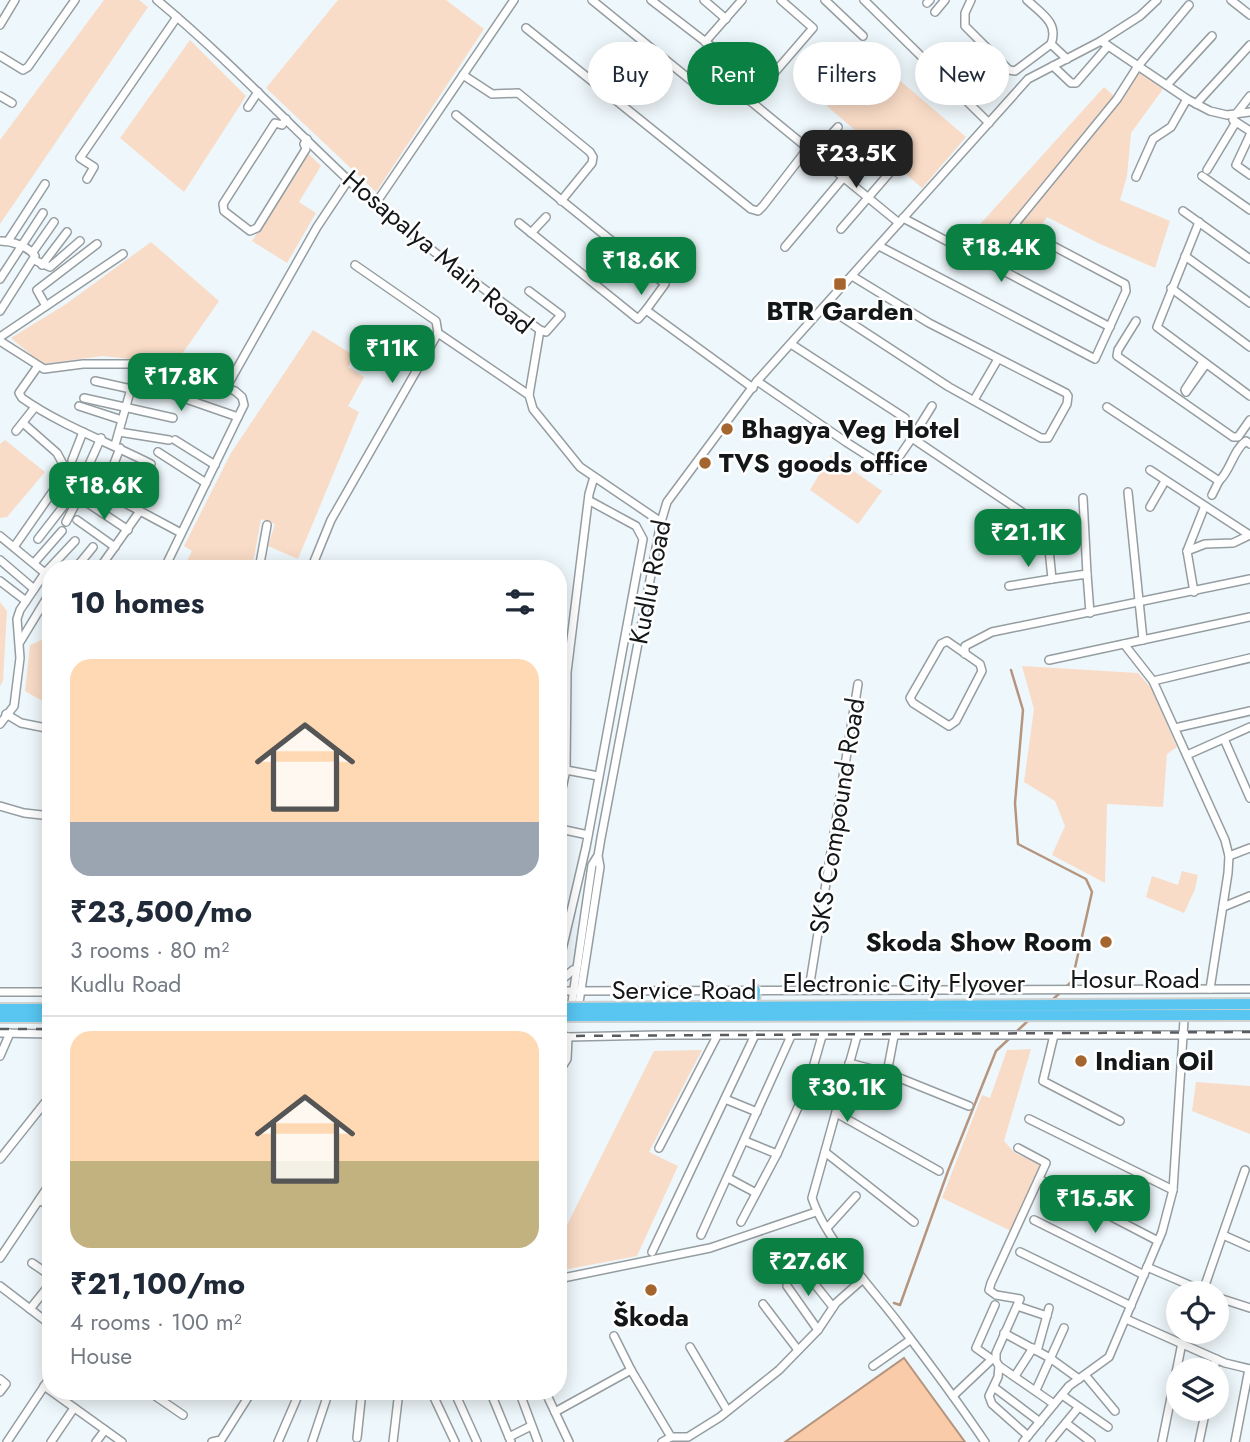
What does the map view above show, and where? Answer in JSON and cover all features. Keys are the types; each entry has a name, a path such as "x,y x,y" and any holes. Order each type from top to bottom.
{"highway":[{"path":"754,1003 755,990"},
{"name":"Hosur Road","path":"567,1004 1250,1003"},
{"name":"Electronic City Flyover","path":"567,1005 1250,1003"},
{"path":"0,1006 42,1006"},
{"path":"0,1017 42,1017"},
{"name":"Hosur Road","path":"567,1020 1184,1020 1250,1017"},
{"name":"Electronic City Flyover","path":"567,1020 1250,1017"},
{"path":"0,1024 42,1024"}],"street":[{"path":"0,25 3,13 15,0"},
{"path":"0,56 17,68 23,70 28,67 75,0"},
{"name":"Hosapalya Main Road","path":"157,0 203,38 376,203 447,261 540,330 529,395"},
{"path":"376,203 514,0"},
{"path":"593,0 687,76"},
{"path":"651,0 705,42 742,0"},
{"path":"704,0 726,19"},
{"path":"779,67 813,28 781,0"},
{"path":"825,0 863,36"},
{"path":"864,0 989,123"},
{"path":"935,12 945,0"},
{"path":"971,0 965,13 965,26 1009,70 1015,71 1051,44 1054,35 1051,22 1027,1"},
{"path":"1231,0 1250,15"},
{"name":"Kudlu Road","path":"576,990 575,966 592,865 598,853 667,502 755,384 1028,79 1101,41 1140,16 1151,2"},
{"path":"1014,225 1117,99 1138,66 1189,5"},
{"path":"87,178 94,167 80,158 177,16"},
{"path":"526,28 751,209 758,211 811,151 838,127"},
{"path":"1167,85 1212,36"},
{"path":"1101,41 1196,104 1236,118 1250,113"},
{"path":"1051,44 1067,59"},
{"path":"1196,104 1250,45"},
{"path":"1053,66 1070,83 1076,83 1108,46"},
{"path":"463,75 492,94 518,93 590,152 592,163 561,201"},
{"path":"248,107 258,92"},
{"path":"0,96 12,103"},
{"path":"1250,96 1205,173 1250,210"},
{"path":"1136,177 1153,139 1171,127 1187,99"},
{"path":"755,105 901,221 1110,327"},
{"path":"456,115 666,284 638,319 519,223"},
{"path":"1236,118 1250,133 1236,165 1250,174"},
{"path":"286,119 282,125 275,123 223,204 224,211 250,231 257,228 306,149 304,144 307,139"},
{"path":"785,247 870,146"},
{"path":"841,229 892,170"},
{"path":"226,388 317,227 349,179"},
{"path":"45,184 4,241 21,246 50,267 80,241"},
{"path":"1183,211 1250,260"},
{"path":"0,279 43,214"},
{"path":"531,233 546,217"},
{"path":"0,311 36,259 54,222"},
{"path":"1199,222 1157,327 1203,366 1250,399"},
{"path":"36,259 68,232"},
{"path":"879,246 1095,359 1126,291 1125,284 1038,238"},
{"path":"46,306 37,290 97,244"},
{"path":"123,254 0,340 38,366 51,370 83,364 138,364 179,371 226,388 242,397 244,405 168,560"},
{"path":"1185,256 1250,303"},
{"path":"315,560 331,520 438,333 436,321 355,265"},
{"path":"825,306 913,365 1041,438 1048,438 1067,404 1066,393 929,323 852,276"},
{"path":"1171,288 1250,346"},
{"path":"529,291 561,315 546,332 540,330"},
{"path":"646,310 755,384 890,470 932,406"},
{"path":"1136,321 1117,356 1236,438 1250,420"},
{"path":"438,333 529,395 535,411 580,467 661,522"},
{"path":"791,344 905,418"},
{"path":"974,400 998,359"},
{"path":"110,474 138,364"},
{"path":"38,366 19,393 22,398 83,432 118,446 151,464"},
{"path":"1181,402 1203,366"},
{"path":"95,381 132,385 238,417"},
{"path":"84,398 173,418"},
{"path":"79,406 122,421"},
{"path":"16,431 35,407"},
{"path":"1107,407 1219,481"},
{"path":"14,547 63,474 62,460 57,453 23,423"},
{"path":"72,460 83,432"},
{"path":"119,432 172,440 215,465"},
{"path":"87,469 100,438"},
{"path":"912,438 1046,529 1052,579"},
{"path":"1212,495 1241,444 1246,441 1250,444"},
{"path":"158,452 206,482"},
{"path":"1150,470 1204,508 1249,535"},
{"path":"567,672 589,494 594,477"},
{"path":"1150,507 1165,481"},
{"path":"38,539 85,482 181,533"},
{"path":"54,489 76,503 66,522"},
{"path":"1128,492 1143,640"},
{"path":"1083,498 1090,613"},
{"path":"567,929 586,848 643,539 636,526 590,501"},
{"path":"86,502 128,530"},
{"path":"1194,592 1187,551 1204,508"},
{"path":"106,560 140,511"},
{"path":"77,520 115,547"},
{"path":"261,560 267,525"},
{"path":"34,563 62,531"},
{"path":"1187,551 1205,544 1233,542 1249,535"},
{"path":"0,536 42,570"},
{"path":"60,560 75,541"},
{"path":"82,560 93,547"},
{"path":"0,560 34,589"},
{"path":"1009,586 1087,574"},
{"path":"965,654 973,651 973,643 980,637 992,632 1250,579"},
{"path":"0,724 14,706 20,642 17,619 26,601 42,581"},
{"path":"0,582 26,601"},
{"path":"20,642 42,606"},
{"path":"1049,660 1250,617"},
{"path":"947,641 965,654 980,664 982,671 956,721 949,726 913,703 910,698 944,642 947,641"},
{"path":"1124,644 1153,681 1225,839 1229,856 1210,989"},
{"path":"1153,681 1250,658"},
{"name":"SKS Compound Road","path":"809,989 858,684"},
{"path":"1175,728 1250,711"},
{"path":"6,714 21,723 42,726"},
{"path":"1187,755 1250,727"},
{"path":"1224,739 1250,798"},
{"path":"567,770 598,776"},
{"path":"0,806 42,815"},
{"path":"567,830 588,835"},
{"path":"586,848 598,853"},
{"path":"1229,856 1250,848"},
{"name":"Kudlu Road","path":"567,1018 574,1003 600,867 598,853"},
{"path":"1223,907 1250,896"},
{"path":"567,977 575,966"},
{"name":"Service Road","path":"567,990 1250,989"},
{"path":"0,992 42,992"},
{"path":"999,1366 995,1388 989,1396 992,1404 1026,1439 1062,1395 1109,1357 1158,1241 1173,1190 1184,1020"},
{"path":"0,1032 42,1034"},
{"path":"0,1056 10,1033"},
{"path":"652,1252 755,1035"},
{"path":"1054,1035 1043,1081 1120,1121"},
{"path":"567,1059 568,1037 1250,1035"},
{"path":"659,1148 717,1036"},
{"path":"701,1235 791,1036"},
{"path":"741,1222 777,1154 808,1085 822,1036"},
{"path":"857,1036 812,1198 816,1212 985,1442"},
{"path":"887,1073 894,1036"},
{"path":"849,1063 887,1073 969,1107"},
{"path":"725,1099 757,1112"},
{"path":"0,1158 42,1106"},
{"path":"836,1113 939,1171"},
{"path":"1029,1119 1173,1190"},
{"path":"745,1141 777,1154"},
{"path":"1018,1148 1046,1163 990,1283 989,1290 996,1295 1020,1299 996,1353 996,1361 999,1366 1054,1404"},
{"path":"825,1152 914,1223"},
{"path":"1209,1281 1245,1170"},
{"path":"728,1178 756,1194"},
{"path":"1039,1179 1158,1241"},
{"path":"0,1258 42,1195"},
{"path":"827,1228 856,1196"},
{"path":"567,1277 710,1248 816,1212"},
{"path":"1034,1220 1146,1271 1175,1281"},
{"path":"1223,1235 1250,1247"},
{"path":"1020,1252 1131,1306"},
{"path":"32,1263 42,1270"},
{"path":"805,1272 833,1307"},
{"path":"662,1442 671,1437 688,1437 779,1370 818,1330 833,1307 863,1279"},
{"path":"0,1286 42,1318"},
{"path":"787,1286 818,1330"},
{"path":"30,1309 42,1294"},
{"path":"1229,1301 1250,1308"},
{"path":"763,1304 798,1350"},
{"path":"953,1396 990,1361 990,1358 976,1348 995,1306"},
{"path":"1015,1376 1035,1350 1048,1312 1017,1306"},
{"path":"1126,1319 1166,1336"},
{"path":"1036,1390 1064,1328"},
{"path":"1004,1333 1082,1377 1115,1411"},
{"path":"614,1336 671,1437"},
{"path":"873,1366 910,1340"},
{"path":"1162,1442 1182,1344"},
{"path":"1184,1344 1214,1358"},
{"path":"690,1347 727,1410"},
{"path":"1229,1363 1249,1369 1236,1442"},
{"path":"555,1412 631,1370"},
{"path":"0,1379 6,1384 0,1392"},
{"path":"995,1388 1040,1422"},
{"path":"7,1442 42,1390"},
{"path":"1062,1395 1108,1427"},
{"path":"63,1400 122,1442"},
{"path":"161,1400 183,1415"},
{"path":"212,1442 221,1440 247,1400"},
{"path":"278,1442 296,1400"},
{"path":"312,1442 326,1400"},
{"path":"357,1438 361,1400"},
{"path":"393,1442 398,1400"},
{"path":"435,1400 455,1442"},
{"path":"458,1400 477,1442"},
{"path":"494,1400 510,1440 531,1426"},
{"path":"522,1400 538,1442"},
{"path":"549,1400 569,1442"},
{"path":"51,1442 74,1408"},
{"path":"1050,1442 1078,1408"},
{"path":"1199,1442 1203,1421"},
{"path":"1066,1423 1091,1442"},
{"path":"96,1442 105,1430"}],"shaded area":[{"path":"104,0 139,0 148,7 0,224 0,140"},
{"path":"338,0 446,0 484,29 376,192 266,88"},
{"path":"190,40 246,96 184,192 120,138"},
{"path":"1137,71 1163,89 1131,133 1127,176 1120,200 1170,221 1155,268 1047,217 1027,247 1001,234 994,243 973,232 1104,87 1115,97"},
{"path":"901,81 915,93 915,105 929,105 966,137 922,188 827,106 901,105"},
{"path":"308,153 321,166 299,202 316,213 287,263 252,241"},
{"path":"151,242 219,301 175,364 103,356 42,364 11,338 66,304"},
{"path":"313,330 355,356 348,367 364,377 348,406 359,412 298,559 268,546 275,524 261,519 254,560 188,560 192,551 184,546 231,453"},
{"path":"5,440 45,472 7,517 0,518 0,444"},
{"path":"831,455 882,491 858,524 810,490"},
{"path":"0,602 7,611 3,681 0,686"},
{"path":"42,640 42,701 25,691 30,645"},
{"path":"1022,666 1138,673 1151,688 1177,747 1167,754 1163,807 1107,804 1105,883 1052,855 1065,826 1055,801 1024,782 1034,709"},
{"path":"1182,871 1198,875 1184,913 1146,897 1152,876 1178,885"},
{"path":"1031,1049 1004,1141 1015,1153 1041,1164 1011,1231 942,1198 982,1095 990,1098 1007,1050"},
{"path":"702,1050 649,1152 678,1166 637,1256 567,1269 567,1225 654,1051"},
{"path":"1196,1082 1250,1086 1250,1134 1192,1111"},
{"path":"904,1358 965,1442 785,1442"}],"waterway":[{"path":"1011,670 1023,710 1015,803 1018,844 1086,879 1092,892 1072,981 1067,986"},
{"path":"1051,1001 1062,991"},
{"path":"1015,1033 1030,1019"},
{"path":"894,1303 900,1305 948,1171 996,1051 1010,1038"}],"railway":[{"path":"0,1029 42,1029"},
{"path":"567,1036 1250,1032"}],"place":[{"name":"BTR Garden","path":"840,284"},
{"name":"Bhagya Veg Hotel","path":"727,429"},
{"name":"TVS goods office","path":"705,463"},
{"name":"Skoda Show Room","path":"1106,942"},
{"name":"Indian Oil","path":"1081,1061"},
{"name":"Škoda","path":"651,1290"}]}
